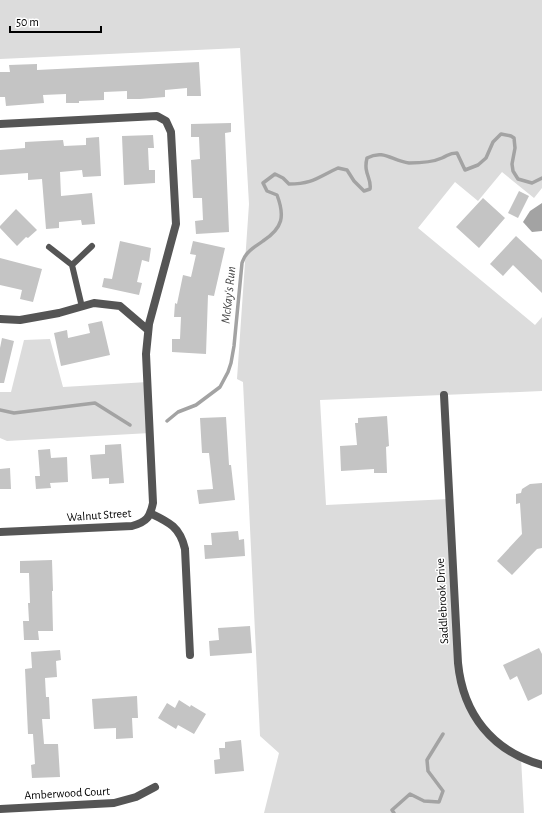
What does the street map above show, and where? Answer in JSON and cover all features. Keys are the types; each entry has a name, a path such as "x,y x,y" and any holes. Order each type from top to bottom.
{"street":[{"path":"0,124 157,116 166,121 171,132 176,224 148,330 146,354 153,503 150,513 169,522 182,539 185,549 190,655"},
{"path":"0,319 20,320 60,313 94,303 120,306 148,330"},
{"name":"Saddlebrook Drive","path":"444,395 458,663 462,689 473,714 489,734 510,752 542,765"},
{"name":"Walnut Street","path":"0,532 132,526 145,521 150,513"},
{"name":"Amberwood Court","path":"0,809 114,803 136,797 155,787"}],"lane":[{"path":"72,265 92,246"},
{"path":"49,247 72,265 82,307"}],"shaded area":[{"path":"0,0 542,0 542,188 534,198 502,172 478,201 455,182 418,228 535,325 542,317 542,391 320,400 326,505 449,499 459,676 480,724 521,758 524,813 264,813 279,753 260,736 243,382 237,379 249,204 240,48 0,59"},
{"path":"542,203 542,231 532,232 523,222 530,211"},
{"path":"50,339 63,387 148,382 150,433 7,441 0,438 0,392 11,392 24,340"}],"building":[{"path":"199,62 201,96 187,96 187,88 165,90 165,97 140,99 127,99 127,91 104,92 104,100 79,101 79,103 66,103 66,94 43,95 44,103 6,106 5,97 0,97 0,72 10,72 9,65 37,64 37,70"},
{"path":"231,123 231,132 225,133 229,232 196,234 195,221 203,220 202,198 193,198 191,160 200,159 199,137 191,137 191,124"},
{"path":"153,135 154,148 148,148 149,170 155,170 155,183 124,185 122,136"},
{"path":"99,137 101,176 83,177 82,170 60,172 61,196 92,193 95,224 82,225 81,220 59,222 59,228 46,229 42,179 28,180 28,173 0,175 0,150 25,148 25,142 63,140 64,146 86,145 86,138"},
{"path":"519,191 529,196 518,218 508,213"},
{"path":"483,198 505,218 479,248 456,227"},
{"path":"16,209 37,230 28,238 26,237 17,246 0,228 0,226"},
{"path":"516,236 542,260 542,293 513,265 503,276 490,264"},
{"path":"120,241 151,248 149,262 142,260 137,282 142,283 139,295 102,287 104,278 112,279"},
{"path":"193,241 225,248 214,296 208,295 206,354 172,352 172,339 180,339 181,317 174,317 175,303 177,304 183,275 191,277 196,255 190,254"},
{"path":"0,258 42,269 33,302 20,299 22,290 0,285"},
{"path":"102,321 110,355 61,366 54,333 67,330 68,338 90,333 88,324"},
{"path":"2,338 14,341 4,383 0,383 0,348"},
{"path":"387,416 389,446 386,447 387,473 374,473 374,469 341,471 340,446 357,445 355,423 358,423 358,418"},
{"path":"226,417 229,465 231,465 235,500 199,504 197,490 213,489 209,453 202,453 200,418"},
{"path":"121,444 124,483 109,484 109,478 92,479 90,455 105,454 105,445"},
{"path":"50,449 51,458 67,457 68,482 50,483 51,488 36,489 35,476 40,476 38,450"},
{"path":"10,468 11,489 0,489 0,469"},
{"path":"542,483 542,548 537,549 512,575 497,561 522,534 520,503 516,504 516,494 521,493 522,489 530,484"},
{"path":"238,531 239,540 244,539 245,556 205,559 204,545 212,545 211,533"},
{"path":"52,560 53,631 38,631 39,640 24,640 23,621 29,621 29,573 20,573 20,561"},
{"path":"250,626 252,653 210,656 209,641 219,640 218,628"},
{"path":"539,648 542,654 542,694 528,701 517,676 510,680 503,665"},
{"path":"60,650 61,660 56,661 57,677 45,678 46,697 49,697 50,719 42,719 44,744 58,744 60,777 32,778 31,765 35,764 33,734 28,734 25,669 32,668 31,652"},
{"path":"137,696 138,718 132,718 133,738 116,739 116,728 94,729 92,699"},
{"path":"179,700 206,714 194,734 178,725 176,729 158,718 167,703 175,708"},
{"path":"241,740 244,771 215,774 214,760 220,759 219,748 225,748 225,742"}],"waterway":[{"name":"McKay's Run","path":"167,421 178,412 196,405 220,387 228,372 234,346 242,263 250,251 275,231 280,221 281,209 277,195 267,191 263,183 275,174 283,178 289,184 297,184 310,181 338,168 347,170 354,181 364,191 370,189 370,182 366,168 367,158 383,155 403,162 417,163 426,162 457,153 465,170 478,165 486,158 493,142 501,134 514,138 515,148 512,164 513,171 518,179 532,183 542,178"},
{"name":"McKay's Run","path":"0,410 14,413 95,403 130,425"},
{"path":"394,813 392,810 410,794 424,801 439,802 443,791 428,771 427,760 443,734"}]}
